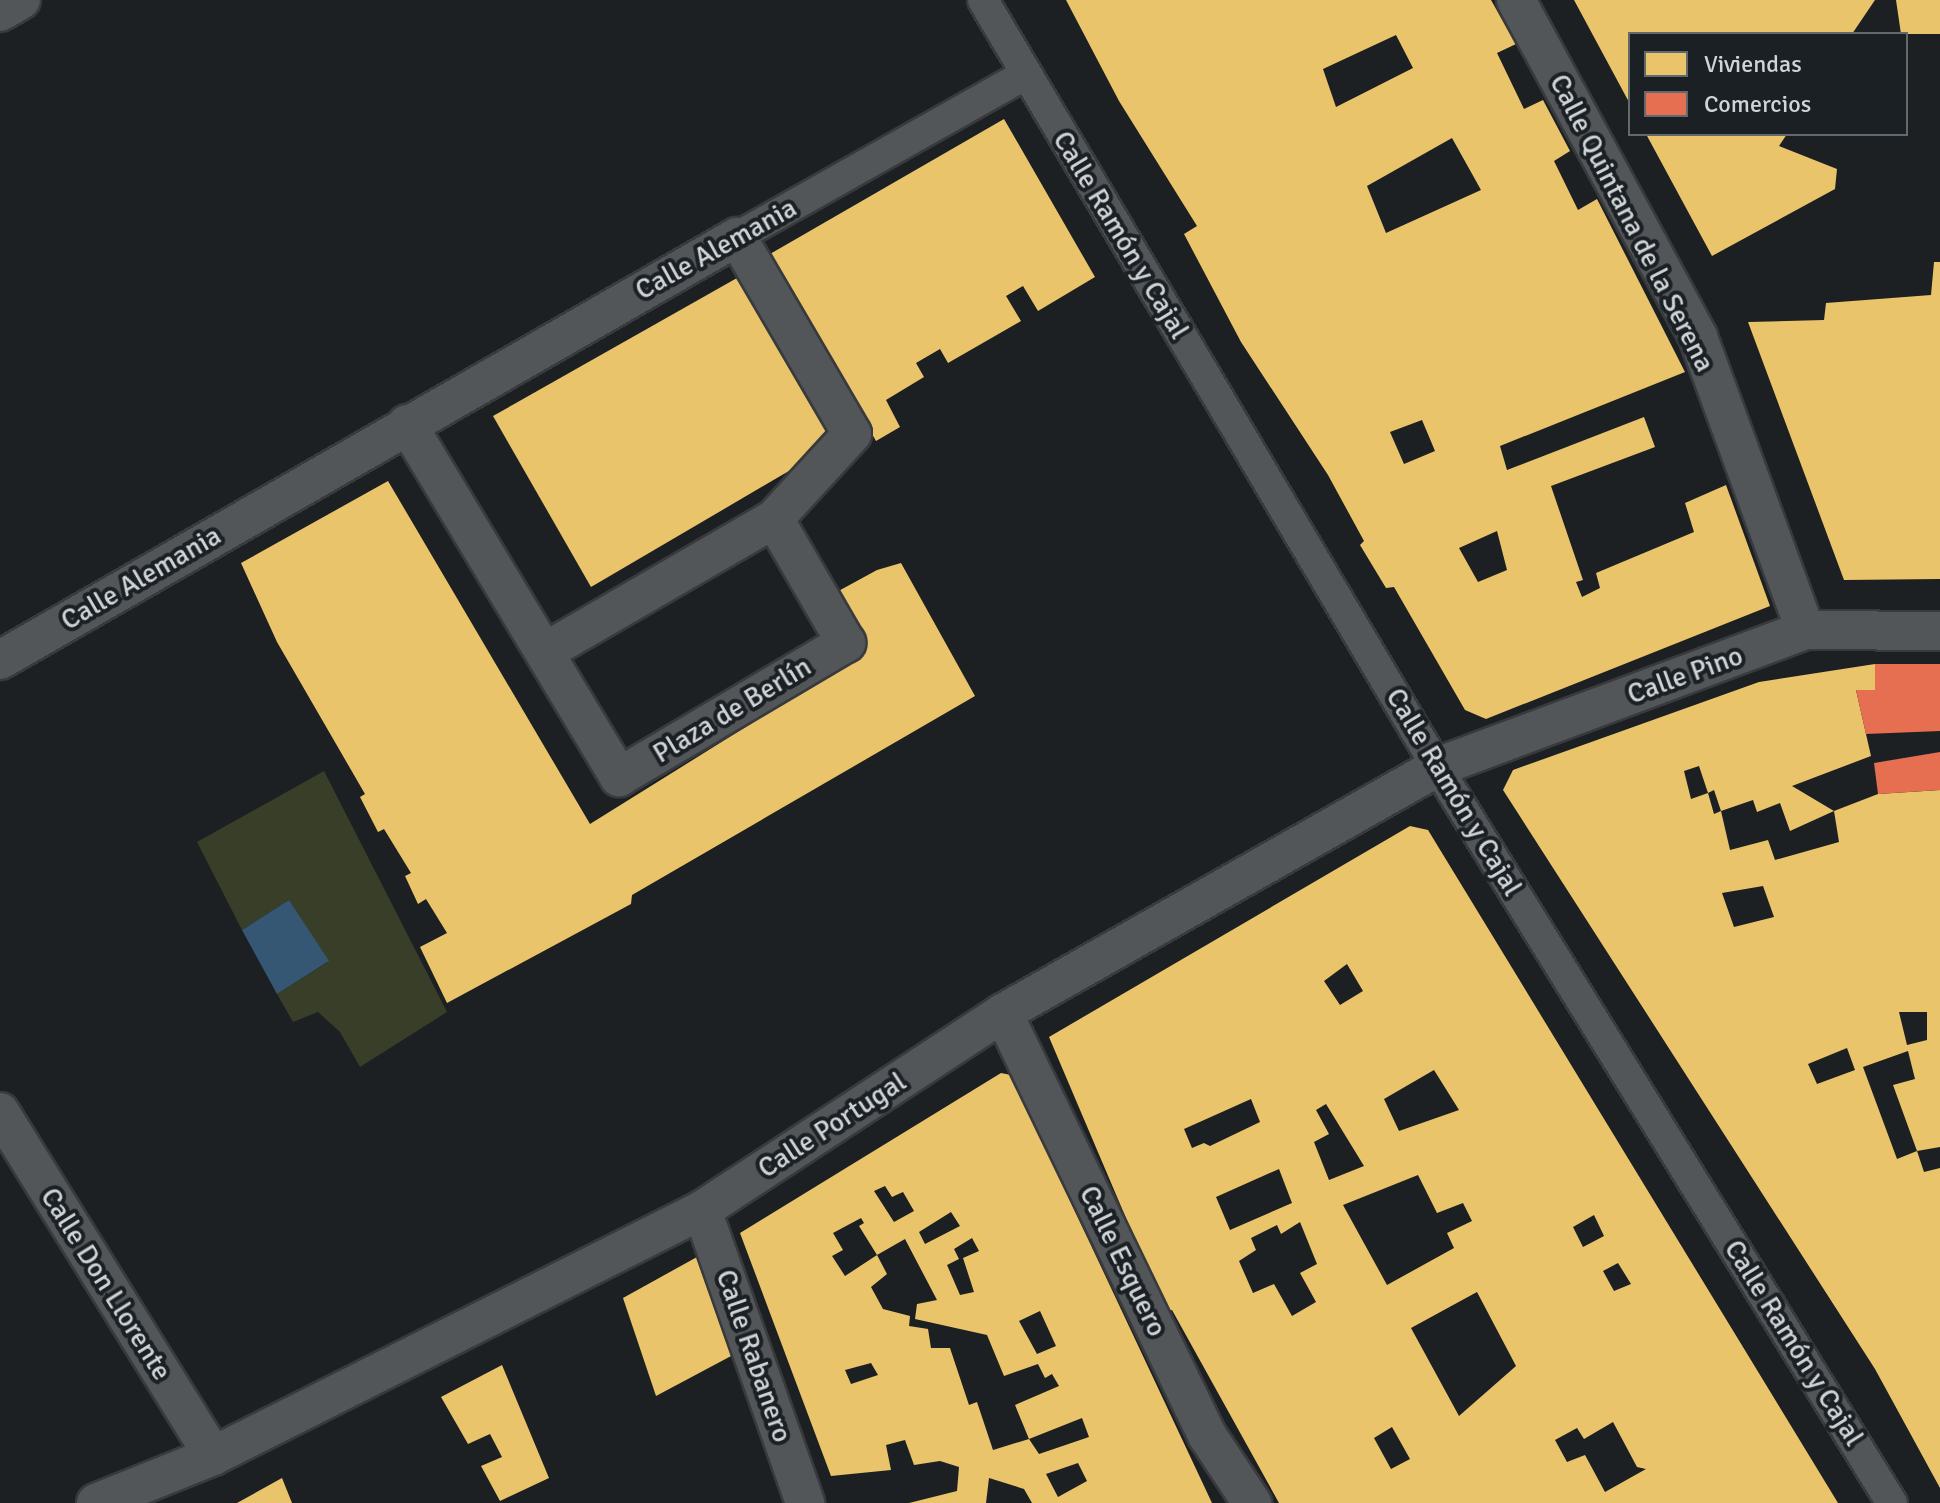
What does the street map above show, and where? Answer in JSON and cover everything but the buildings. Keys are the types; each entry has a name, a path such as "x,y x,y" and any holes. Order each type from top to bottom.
{"street":[{"path":"0,12 21,0"},
{"name":"Calle Ramón y Cajal","path":"983,0 1437,767 1892,1503"},
{"name":"Calle Quintana de la Serena","path":"1516,0 1698,337 1805,630"},
{"name":"Calle Alemania","path":"0,660 407,424 1026,74"},
{"path":"407,424 545,652 774,519 852,434 737,237"},
{"name":"Plaza de Berlín","path":"545,652 619,777 846,643 774,519"},
{"name":"Calle Pino","path":"1437,767 1805,630 1940,631"},
{"name":"Calle Portugal","path":"116,1500 213,1456 702,1210 1003,1013 1437,767"},
{"name":"Calle Esquero","path":"1003,1013 1207,1435 1252,1503"},
{"name":"Calle Don Llorente","path":"0,1112 213,1456"},
{"name":"Calle Rabanero","path":"702,1210 805,1503"}],"green space":[{"path":"324,771 447,1012 360,1067 340,1032 318,1012 293,1022 277,994 328,962 289,900 242,930 197,842"}],"water":[{"path":"289,900 329,961 277,994 242,930"}]}
